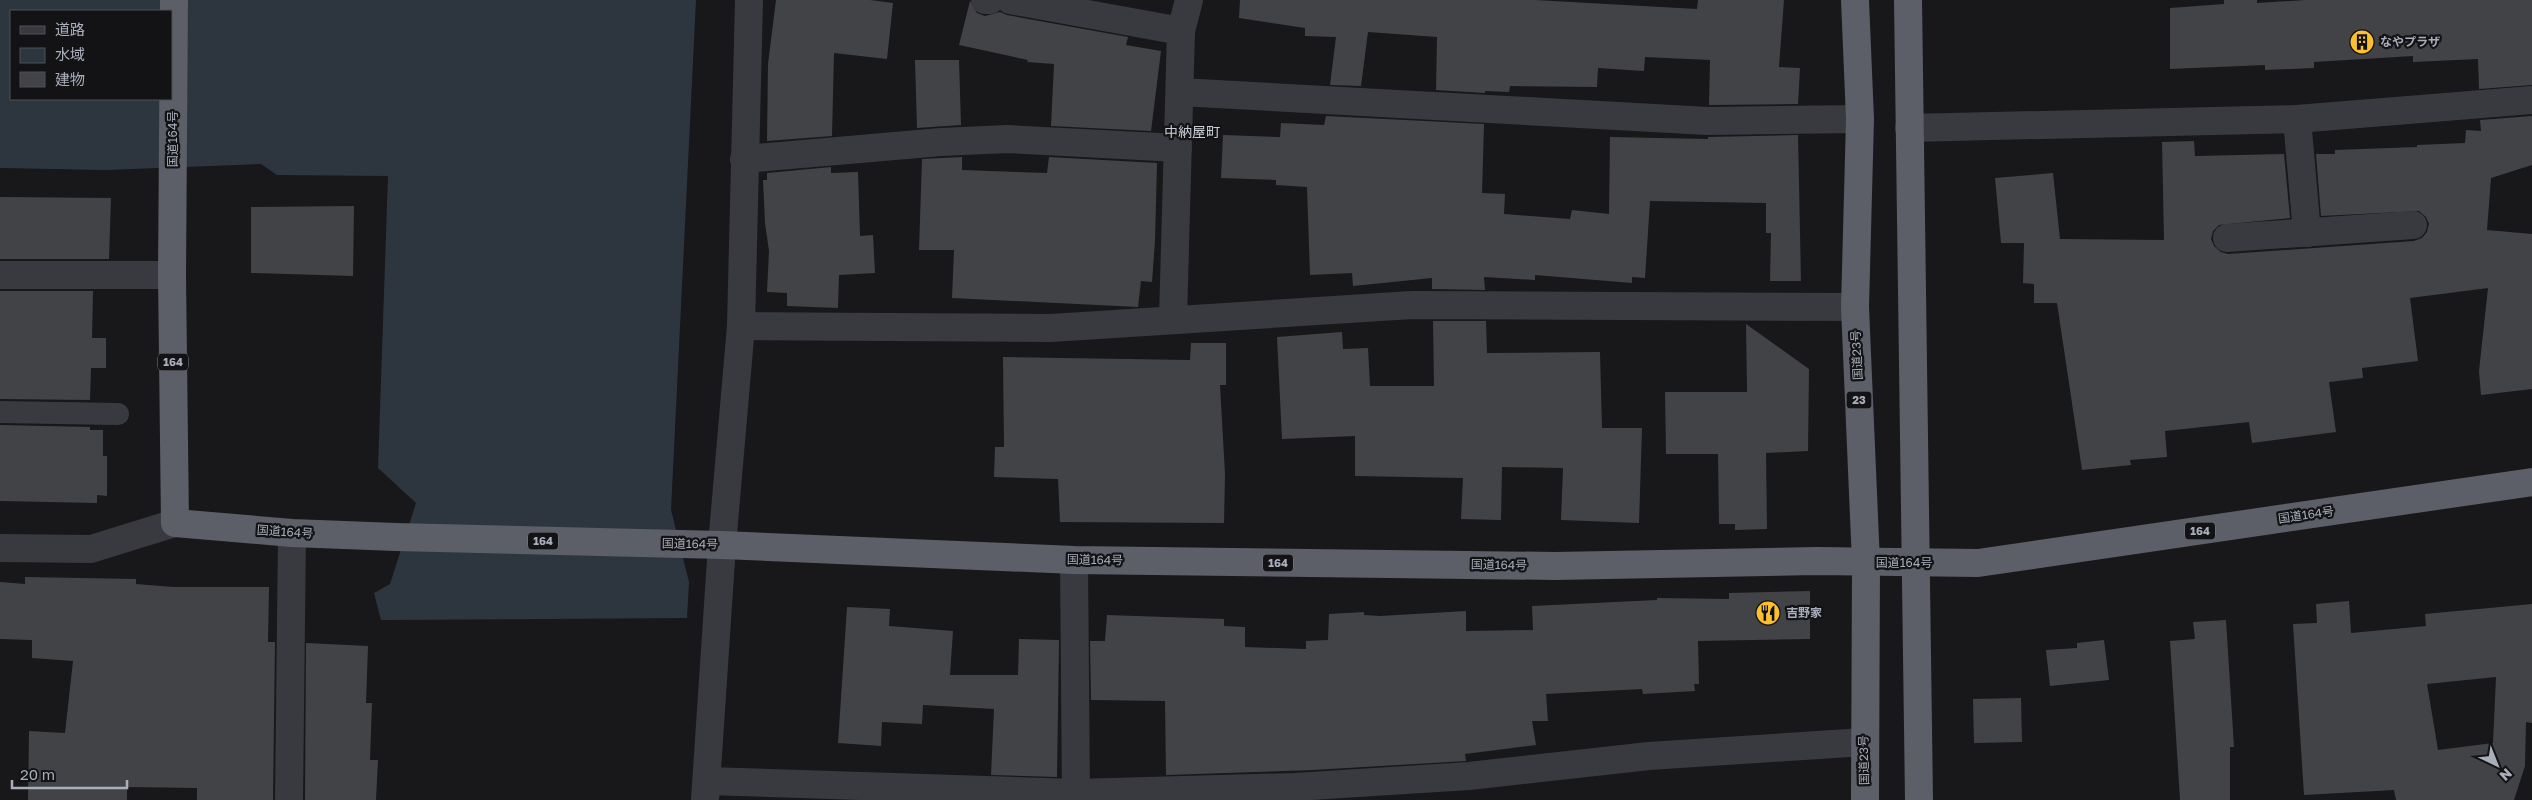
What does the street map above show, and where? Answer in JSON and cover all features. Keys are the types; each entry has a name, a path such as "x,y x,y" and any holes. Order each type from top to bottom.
{"highway":[{"name":"国道164号","path":"174,0 172,275 175,523 292,533 396,538 722,545 1074,560 1555,566 1816,561 1978,563 2532,482"},
{"name":"国道23号","path":"1855,0 1860,119 1855,307 1866,563 1864,800"},
{"path":"1908,0 1919,800"}],"street":[{"path":"749,0 741,326 722,545 706,790 1076,796 1295,787 1469,776 1649,756 1864,742"},
{"path":"1010,0 1181,32"},
{"path":"1173,319 1181,32 1189,0"},
{"path":"1180,92 1708,121 1860,119"},
{"path":"1909,128 2297,120 2532,100"},
{"path":"2297,120 2306,233"},
{"path":"744,159 941,142 1007,140 1178,148"},
{"path":"2226,238 2413,225"},
{"path":"0,275 172,275"},
{"path":"741,326 1051,328 1412,305 1855,307"},
{"path":"0,548 90,549 175,523"},
{"path":"289,800 292,533"},
{"path":"1074,560 1076,796"}],"lane":[{"path":"0,412 118,414"}],"water":[{"path":"0,0 696,0 671,510 689,582 687,618 381,620 374,593 390,584 416,503 378,468 388,176 277,175 261,164 106,170 0,168"}],"building":[{"path":"776,0 870,0 893,3 887,59 834,53 832,136 767,141 768,64"},
{"path":"1240,0 1535,0 1697,9 1698,0 1784,0 1779,67 1800,68 1798,104 1709,105 1710,60 1645,57 1644,71 1598,68 1597,87 1510,86 1509,92 1485,91 1485,93 1436,90 1437,37 1368,32 1361,86 1330,85 1336,37 1305,36 1305,28 1239,18"},
{"name":"なやプラザ","path":"2224,0 2257,0 2257,3 2306,0 2532,0 2532,85 2479,89 2478,59 2413,62 2413,56 2314,62 2314,68 2265,70 2265,65 2170,69 2170,8 2224,4"},
{"path":"970,1 977,13 985,16 1000,12 1007,15 1128,37 1126,45 1161,51 1151,131 1051,126 1054,64 1027,62 1028,60 959,45"},
{"path":"915,60 959,60 961,125 917,128"},
{"path":"1326,116 1484,124 1482,193 1505,194 1504,214 1570,219 1572,210 1609,214 1610,137 1708,139 1708,137 1798,135 1801,281 1770,281 1771,233 1766,233 1766,203 1650,201 1645,278 1632,277 1632,283 1535,275 1535,280 1484,277 1485,290 1432,289 1432,278 1353,286 1352,273 1310,275 1307,187 1276,185 1276,180 1221,178 1223,135 1280,137 1281,123 1324,125"},
{"path":"2532,116 2532,165 2491,178 2487,230 2532,234 2532,389 2481,395 2479,371 2488,288 2410,298 2418,361 2362,368 2363,378 2329,382 2336,432 2252,443 2249,422 2165,431 2167,457 2130,460 2131,465 2082,470 2057,303 2034,303 2034,284 2023,283 2024,243 2001,243 1995,178 2053,173 2060,239 2164,240 2162,142 2194,141 2195,156 2284,154 2290,218 2219,225 2213,231 2211,239 2214,246 2221,252 2228,254 2414,241 2422,238 2427,232 2429,224 2426,217 2419,211 2321,216 2316,154 2335,154 2335,150 2465,143 2466,130 2481,131 2480,120"},
{"path":"962,157 962,170 1047,173 1049,157 1157,163 1152,282 1141,281 1138,307 952,298 954,250 919,250 922,159"},
{"path":"831,167 831,173 858,172 860,236 873,235 875,273 839,275 838,308 787,306 787,293 767,292 769,251 765,223 763,180 767,180 767,173"},
{"path":"0,197 111,198 109,259 0,259"},
{"path":"354,206 353,276 251,273 251,207"},
{"path":"0,291 93,291 92,338 106,338 106,368 91,368 90,400 0,399"},
{"path":"1433,321 1486,321 1487,353 1600,352 1602,428 1642,428 1639,523 1561,520 1563,468 1502,467 1501,520 1461,519 1463,478 1355,476 1355,436 1282,439 1277,337 1342,332 1343,349 1368,348 1370,386 1434,386"},
{"path":"1746,324 1809,369 1808,451 1766,453 1767,529 1735,530 1735,524 1719,524 1718,454 1666,454 1665,392 1747,392"},
{"path":"1191,343 1226,343 1226,385 1220,385 1225,474 1224,523 1060,522 1058,479 994,477 995,447 1004,447 1003,357 1190,360"},
{"path":"0,425 90,427 90,430 103,430 103,456 107,456 107,496 97,495 97,503 0,501"},
{"path":"25,577 136,579 136,584 173,587 269,587 268,642 275,642 273,800 197,800 197,788 127,787 127,800 28,800 29,731 65,733 73,661 32,658 32,640 0,639 0,582 25,584"},
{"path":"1810,591 1810,639 1698,641 1699,684 1694,684 1695,691 1643,694 1642,689 1546,694 1548,721 1532,721 1536,745 1465,754 1466,761 1313,770 1166,775 1165,701 1091,700 1090,641 1105,641 1107,615 1224,619 1224,626 1245,627 1245,647 1306,649 1306,641 1328,640 1329,614 1364,612 1364,615 1380,616 1466,611 1466,631 1533,630 1532,606 1657,600 1657,598 1729,599 1729,593"},
{"path":"2349,601 2351,633 2426,626 2425,614 2532,604 2532,723 2526,722 2525,766 2514,800 2396,800 2394,790 2304,795 2293,624 2317,623 2316,604","holes":["2496,677 2493,743 2438,750 2427,684"]},
{"path":"847,607 890,609 889,626 953,631 950,675 1018,675 1019,639 1059,640 1057,777 991,775 994,709 923,705 922,724 882,722 881,746 838,743"},
{"path":"2226,620 2234,747 2230,747 2230,800 2180,800 2170,641 2195,639 2193,622"},
{"path":"2104,640 2109,680 2050,686 2046,650 2077,648 2077,643"},
{"path":"306,643 368,646 366,703 372,703 370,760 378,760 376,800 305,800"},
{"path":"2021,698 2022,742 1974,743 1973,699"}],"place":[{"name":"なやプラザ","path":"2362,42"},
{"name":"吉野家","path":"1768,613"}],"district":[{"name":"中納屋町","path":"1192,132"}]}
